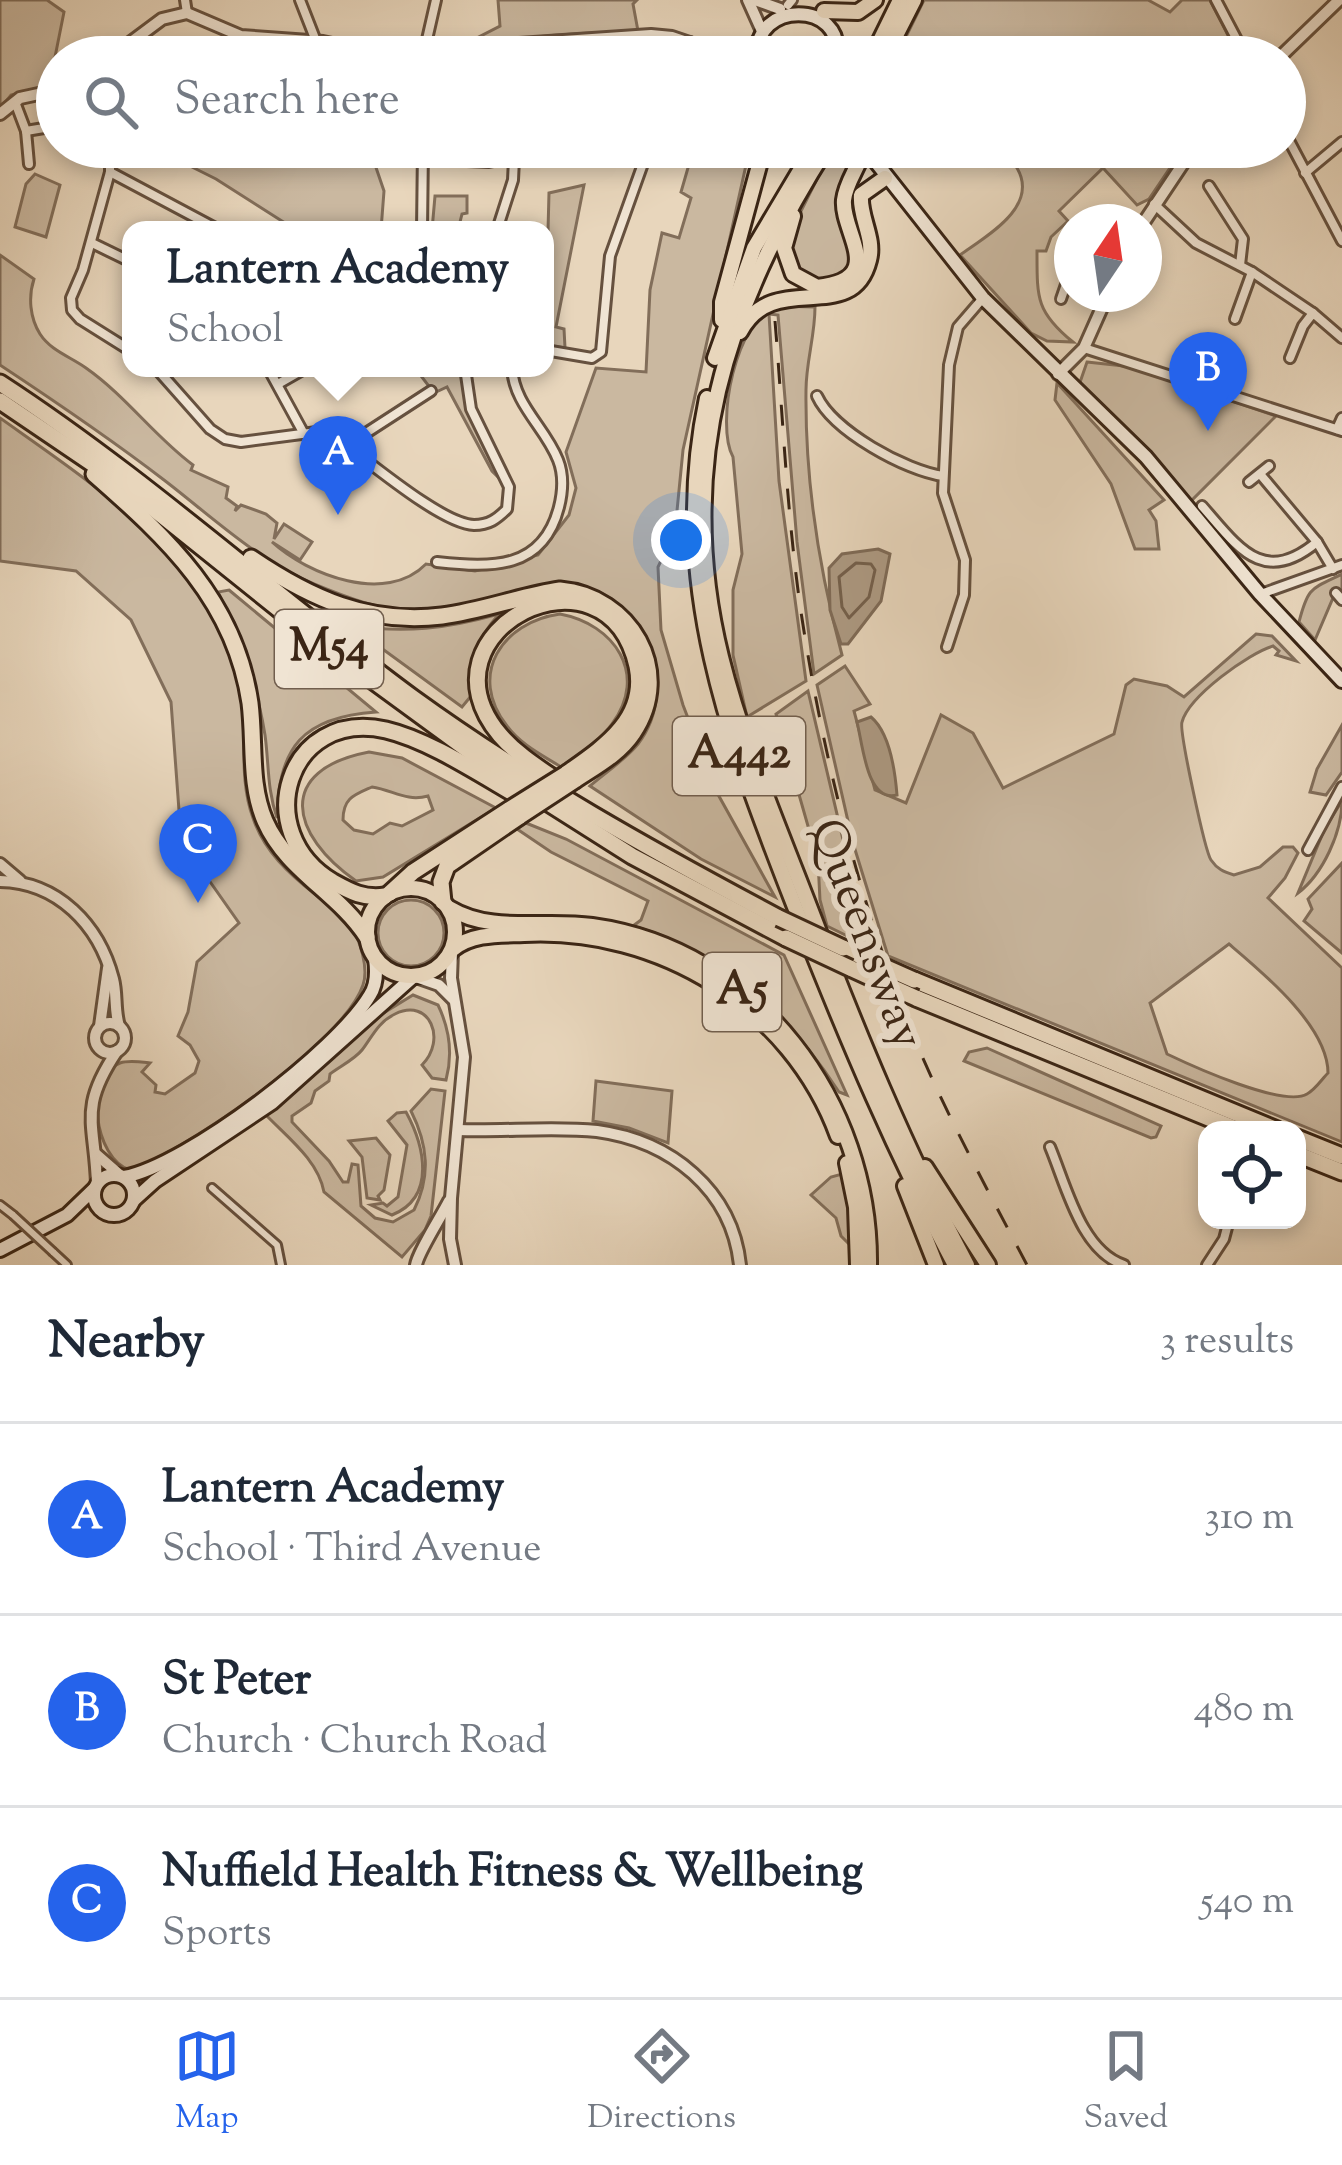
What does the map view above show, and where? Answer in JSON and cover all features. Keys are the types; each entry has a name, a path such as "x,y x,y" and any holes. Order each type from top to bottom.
{"highway":[{"name":"M54","path":"0,383 80,436 197,525 415,699 579,808 779,919 878,964 915,989 1217,1121"},
{"name":"M54","path":"0,401 124,484 405,706 632,856"},
{"name":"M54","path":"37,425 183,556 209,592 241,659 251,714 254,783 267,826 295,865 341,902 367,937"},
{"name":"M54","path":"197,525 304,592 360,614 440,616 560,590 575,591 608,605 644,647 650,674 648,694 641,717 622,746 570,777 515,813 413,872 387,894 365,897 324,877 298,851 287,823 288,787 298,763 314,745 344,730 380,729 418,742 632,856 786,938 885,984 915,989 1254,1121"},
{"name":"M54","path":"570,777 620,733 637,698 639,676 633,649 610,618 585,605 550,601 509,618 482,653 478,674 485,713 514,749 676,863"},
{"name":"M54","path":"446,905 441,882 447,866 515,813"},
{"path":"1306,1142 1342,1156"},
{"path":"1306,1158 1342,1172"}],"main road":[{"path":"760,34 785,6 858,12 875,0"},
{"path":"882,36 900,0"},
{"path":"896,36 914,0"},
{"path":"821,6 835,36"},
{"name":"A442","path":"722,331 722,302 758,168"},
{"name":"Queensway","path":"807,168 754,248 722,331 700,429 693,494 698,597 711,669 784,878 900,1158 955,1265"},
{"name":"Queensway","path":"809,168 764,255 726,353 713,410 705,495 708,590 720,653 794,869 902,1133 967,1265"},
{"name":"A442","path":"811,168 784,248 793,274 817,287 843,280 857,257 857,241 844,203 856,168"},
{"path":"878,168 983,298 1146,457 1260,594 1341,679"},
{"name":"A442","path":"713,410 736,340 754,311 777,299 836,296 860,279 871,247 860,209 861,195 885,178"},
{"path":"0,1250 67,1215 107,1176 170,1165 272,1103 415,977 438,967 453,950 456,933 446,905 416,888 387,894 373,910 367,937 376,978 371,994 350,1021 302,1067 170,1165 121,1214 67,1215"},
{"name":"A5","path":"446,905 479,923 549,922 627,934 709,967 753,1000 790,1038 838,1110 866,1201 869,1265"},
{"name":"A5","path":"453,950 471,938 491,935 550,932 595,937 659,954 732,995 795,1058 834,1125 852,1185 858,1265"},
{"path":"375,959 388,971 415,977"},
{"name":"A442","path":"902,1133 988,1265"},
{"name":"A442","path":"900,1158 902,1177 936,1265"},
{"path":"122,1176 133,1187 134,1200"},
{"path":"96,1186 97,1205 105,1213"}],"street":[{"path":"300,0 316,36"},
{"path":"428,36 436,0"},
{"path":"760,34 752,0 785,6"},
{"path":"1216,0 1235,36"},
{"path":"1302,36 1335,4 1342,18"},
{"path":"138,36 186,7 241,36"},
{"path":"625,36 665,36"},
{"path":"0,114 15,101 36,93"},
{"path":"15,101 26,131 29,164"},
{"path":"26,131 36,129"},
{"path":"1305,173 1342,142"},
{"path":"110,168 92,243 71,298 72,310 122,345"},
{"path":"422,221 423,168"},
{"path":"500,221 513,168"},
{"path":"554,352 592,358 601,352 610,256 641,168"},
{"path":"1154,204 1179,168"},
{"path":"1302,168 1342,242"},
{"path":"110,172 202,221"},
{"path":"1209,186 1243,239 1240,265"},
{"path":"1162,211 1196,243 1252,272 1342,338"},
{"path":"92,243 122,258"},
{"path":"1235,319 1252,272"},
{"path":"947,646 964,596 964,560 943,493 953,346 958,327 983,298"},
{"path":"1058,374 1084,348 1100,312"},
{"path":"1290,358 1313,313"},
{"path":"1084,348 1340,430 1342,418"},
{"path":"164,377 210,429 225,439 241,442 317,432 335,437 448,518 472,525 495,521 507,508 509,487 471,409 466,377"},
{"path":"274,377 304,434"},
{"path":"278,384 290,377"},
{"path":"437,562 476,566 513,560 536,551 554,527 563,492 561,466 524,407 513,377"},
{"path":"353,449 363,435 431,391"},
{"path":"817,396 825,412 845,428 917,473 944,476"},
{"path":"1250,482 1269,466"},
{"path":"1260,474 1337,567 1260,594"},
{"path":"1202,506 1238,547 1259,561 1291,561 1317,542"},
{"path":"1308,850 1342,788"},
{"path":"0,872 55,896 89,924 114,983 125,1041 98,1078"},
{"path":"453,950 455,1001 464,1044 451,1198 455,1260"},
{"path":"96,1186 90,1108 98,1078 95,1037 108,965"},
{"path":"415,977 439,986 455,1001"},
{"path":"100,1026 119,1026"},
{"path":"98,1047 109,1053 117,1051"},
{"path":"458,1130 595,1131 662,1152 693,1173 721,1202 736,1238 740,1265"},
{"path":"1050,1147 1092,1242 1112,1261 1124,1265"},
{"path":"96,1154 122,1176"},
{"path":"212,1188 277,1245 280,1265"},
{"path":"416,1265 451,1198"},
{"path":"0,1205 67,1265"},
{"path":"1207,1265 1226,1229"},
{"path":"1234,1229 1238,1232"},
{"path":"424,1246 438,1243 455,1260"}],"shaded area":[{"path":"0,0 47,0 64,12 59,36 36,36 36,88 11,95 0,109"},
{"path":"498,0 637,0 633,4 638,31 481,36 500,26"},
{"path":"924,0 1148,0 1170,12 1182,0 1210,0 1228,36 906,36"},
{"path":"194,168 376,168 384,191 382,221 282,221"},
{"path":"688,168 745,168 683,450 675,531 658,567 661,630 715,789 775,897 701,859 590,786 638,744 657,695 648,644 617,604 595,590 561,583 424,611 385,608 341,595 254,550 124,450 0,365 0,255 34,279 32,314 45,340 114,391 193,465 191,470 228,487 226,498 237,506 235,511 241,505 266,514 277,523 274,539 284,524 312,542 300,560 272,542 306,565 369,584 409,576 426,564 475,571 538,555 569,515 576,488 566,452 596,368 646,372 650,290 662,233 679,238 691,198 681,192"},
{"path":"822,168 851,168 845,178 852,262 838,278 816,282 792,265 788,237"},
{"path":"1017,168 1103,168 1066,204 1054,204 1054,234 1046,251 1037,251 1041,303 1073,342 1047,341 1031,333 960,255 995,230 1021,196"},
{"path":"1103,168 1170,168 1149,199 1136,204"},
{"path":"35,174 60,185 46,237 15,227 26,184"},
{"path":"584,185 556,327 564,329 565,348 554,346 554,221 548,221 549,193"},
{"path":"435,196 467,196 467,213 460,221 433,221"},
{"path":"777,306 815,307 806,380 808,457 820,557 842,655 814,674 797,542 778,315 769,314 779,481 806,681 747,717 733,655 733,590 742,554 728,441 728,398 750,330"},
{"path":"1087,362 1133,367 1276,416 1190,502 1078,388"},
{"path":"422,377 464,377 467,403 506,485 492,471 447,387 434,393"},
{"path":"1057,383 1164,500 1149,510 1156,521 1159,549 1135,549 1111,484 1055,400"},
{"path":"0,418 111,499 177,563 203,599 225,638 239,682 245,785 258,830 287,870 347,919 364,962 363,985 350,1008 296,1063 224,1118 130,1170 118,1163 101,1135 97,1100 101,1084 108,1071 127,1062 150,1063 142,1072 156,1085 155,1092 165,1094 195,1073 199,1061 178,1036 188,1012 197,962 239,923 199,866 206,845 205,828 182,851 171,702 131,620 76,571 0,561"},
{"path":"1342,574 1342,590 1333,598 1315,640 1299,622 1305,602 1317,587"},
{"path":"229,590 376,712 330,721 300,740 283,772 277,818 257,698 218,592"},
{"path":"499,614 475,652 471,696 462,707 351,626 426,628"},
{"path":"560,614 596,628 610,640 626,670 627,687 612,724 561,767 513,733 495,707 490,688 491,670 507,640 539,619"},
{"path":"1256,634 1272,636 1296,661 1276,655 1279,651 1273,646 1250,657 1196,700 1182,730 1204,836 1216,866 1234,875 1260,867 1283,847 1293,847 1298,853 1268,898 1342,968 1342,1142 1306,1127 1306,1121 1291,1121 888,956 853,843 817,685 845,666 870,704 854,711 875,790 906,803 941,715 973,733 1003,788 1114,734 1126,685 1134,679 1167,686 1184,697","holes":["1229,944 1305,1019 1325,1055 1328,1073 1307,1094 1295,1097 1259,1091 1167,1054 1150,1003"]},
{"path":"808,691 853,882 876,950 827,926 820,900 818,861 776,714"},
{"path":"1342,725 1342,772 1326,795 1310,792 1317,769"},
{"path":"369,752 402,758 496,808 383,877 356,881 317,844 302,806 306,789 318,773","holes":["372,787 406,797 428,796 433,810 402,826 390,823 373,834 354,830 343,820 347,802"]},
{"path":"1342,801 1329,852 1298,893 1325,828"},
{"path":"526,823 566,839 784,955 847,1095 839,1092 776,1012 725,969 666,937 633,926 641,920 648,901 551,852 517,829"},
{"path":"1342,863 1342,953 1304,921 1312,909 1308,899"},
{"path":"411,900 434,910 444,933 434,956 411,966 388,956 378,933 388,910"},
{"path":"413,995 438,1005 442,1014 450,1051 446,1080 432,1078 422,1065 433,1044 431,1024 418,1011 407,1010 384,1021 359,1053 330,1074 311,1103 292,1116 292,1122 343,1182 348,1182 352,1164 358,1165 361,1206 375,1218 393,1222 414,1210 425,1173 424,1148 411,1111 431,1089 445,1091 431,1216 402,1257 324,1192 309,1159 266,1115 382,1014"},
{"path":"987,1048 1161,1126 1156,1137 964,1061 969,1052"},
{"path":"596,1081 672,1091 668,1143 593,1121"},
{"path":"406,1112 418,1139 423,1169 416,1196 392,1215 371,1205 387,1206 398,1197 407,1145 388,1121"},
{"path":"376,1138 390,1155 380,1200 367,1198 362,1157 349,1141"},
{"path":"842,1174 851,1246 841,1236 836,1218 811,1195 831,1177"}],"water":[{"path":"878,549 890,554 881,601 848,644 841,644 830,610 829,568 842,554"},
{"path":"871,717 887,742 897,795 879,790 868,770 857,722"}],"railway":[{"path":"775,321 801,612 818,711 853,858 913,1036 1027,1265"}],"place":[{"name":"St Peter","path":"1208,431"},
{"name":"Lantern Academy","path":"338,515"},
{"name":"Nuffield Health Fitness & Wellbeing","path":"198,903"}]}
